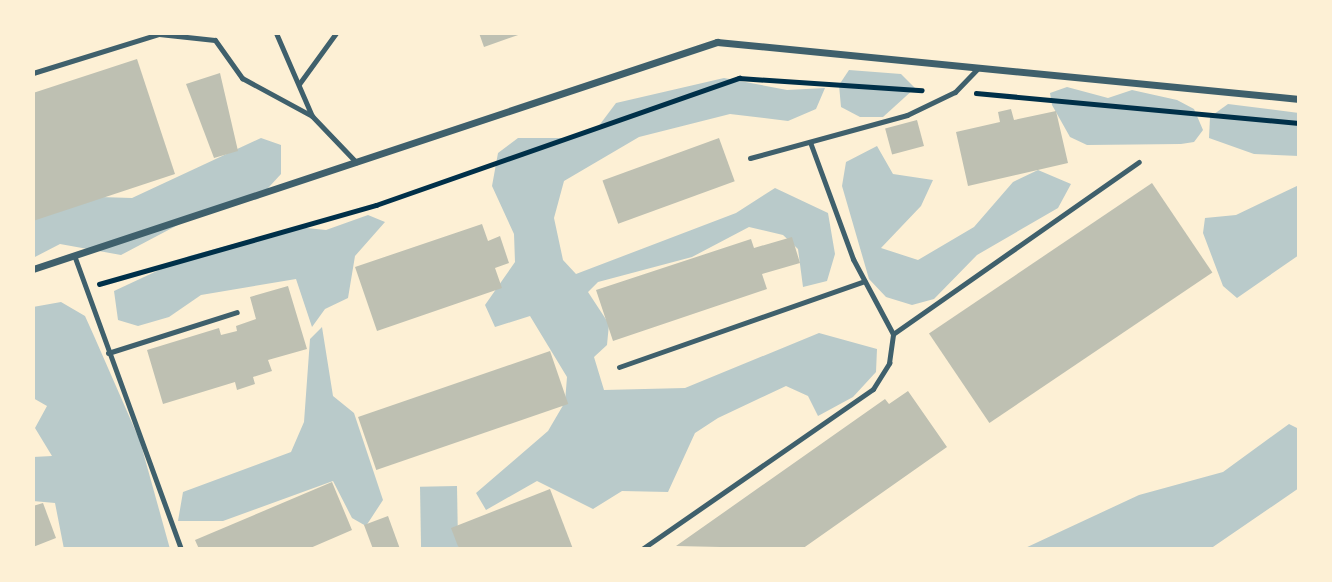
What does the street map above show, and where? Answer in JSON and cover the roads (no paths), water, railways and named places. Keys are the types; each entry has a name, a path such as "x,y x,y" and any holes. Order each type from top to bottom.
{"street":[{"path":"33,269 717,42 1299,99"}],"lane":[{"path":"276,33 312,117"},
{"path":"299,84 336,33"},
{"path":"713,33 717,42"},
{"path":"33,74 159,34 215,40 242,78 312,117 356,162"},
{"path":"750,158 907,115 955,92 978,68"},
{"path":"642,549 873,389 889,363 892,334 864,281 810,142"},
{"path":"892,334 1139,162"},
{"path":"74,255 181,549"},
{"path":"619,367 864,281"},
{"path":"108,353 237,312"}]}
